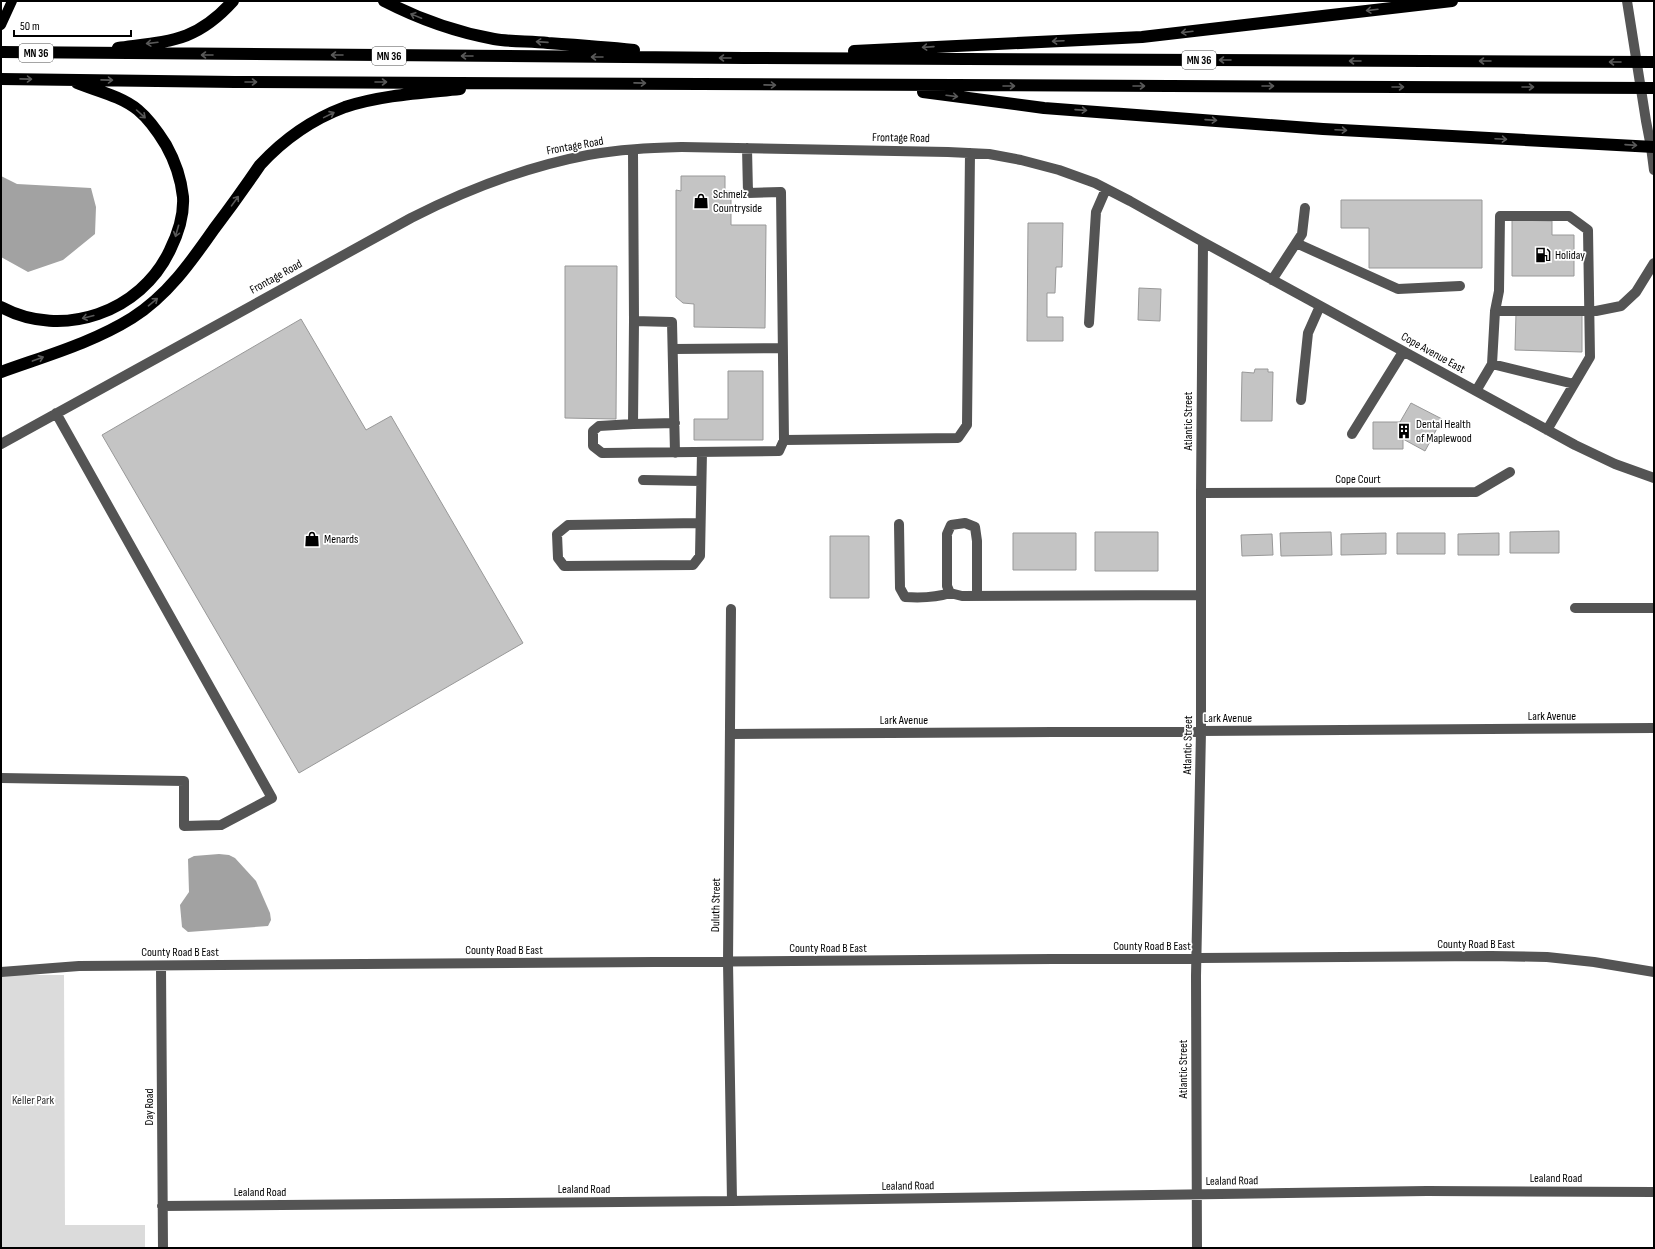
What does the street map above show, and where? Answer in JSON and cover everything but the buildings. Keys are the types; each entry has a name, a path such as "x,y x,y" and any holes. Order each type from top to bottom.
{"highway":[{"path":"71,54 170,41 188,36 205,27 220,16 233,1"},
{"path":"384,1 435,24 474,35 496,39 577,45 706,58"},
{"path":"744,58 934,46 1142,37 1452,1"},
{"name":"MN 36","path":"1,52 71,54 706,58 1654,62"},
{"name":"MN 36","path":"1,79 235,82 531,82 872,86 1654,88"},
{"path":"1,307 12,313 34,320 55,322 77,320 98,315 120,305 140,291 155,275 166,259 181,220 183,198 180,178 173,158 151,122 137,109 119,99 68,80"},
{"path":"1,372 80,344 132,318 153,303 193,260 260,165 293,135 317,121 344,108 373,100 406,95 531,82"},
{"path":"872,86 1044,108 1323,128 1653,147"}],"main road":[{"path":"1,25 12,1"}],"street":[{"path":"1627,1 1646,121 1653,147 1654,170"},
{"name":"Frontage Road","path":"1,444 440,203 510,174 589,155 633,150 682,147 970,153 1021,160 1059,170 1106,189 1203,242"},
{"path":"675,423 599,426 593,431 593,446 602,453 779,451 784,440 781,192 748,193 747,148"},
{"path":"632,424 634,321 633,150"},
{"path":"784,440 958,438 967,425 970,153"},
{"path":"1090,323 1096,212 1106,189"},
{"path":"1272,280 1302,234 1305,208"},
{"path":"1476,391 1492,364 1495,311 1499,291 1500,216 1569,216 1588,230 1590,357 1547,430"},
{"name":"Cope Avenue East","path":"1203,242 1575,445 1615,464 1654,478"},
{"name":"Atlantic Street","path":"1197,1248 1196,976 1198,959 1201,731 1203,242"},
{"path":"1296,243 1398,289 1460,286"},
{"path":"1495,311 1590,310 1620,306 1636,292 1654,263"},
{"path":"1301,400 1308,333 1320,306"},
{"path":"634,321 672,322 674,349 675,453"},
{"path":"674,349 782,348"},
{"path":"1352,434 1403,352"},
{"path":"1492,364 1574,384"},
{"path":"1,778 184,781 184,826 221,825 272,798 56,413"},
{"path":"700,523 568,525 557,534 558,558 564,566 693,565 700,556 702,452"},
{"name":"Cope Court","path":"1201,493 1476,492 1510,472"},
{"path":"643,480 701,481"},
{"path":"950,593 947,586 947,534 951,525 965,523 975,528 977,541 978,596"},
{"path":"899,524 900,588 905,597 938,597 950,593 962,596 1201,595"},
{"path":"1575,608 1654,608"},
{"name":"Duluth Street","path":"731,609 728,962 732,1201"},
{"name":"Lark Avenue","path":"731,734 1654,728"},
{"name":"County Road B East","path":"1,972 79,966 1484,956 1547,958 1594,962 1654,972"},
{"name":"Day Road","path":"162,966 163,1248"},
{"name":"Lealand Road","path":"162,1206 732,1201 1427,1191 1654,1192"}],"green space":[{"name":"Keller Park","path":"1,975 64,975 65,1225 145,1225 145,1248 1,1248"}],"shaded area":[{"path":"1,176 17,184 91,188 96,207 95,234 63,260 28,272 1,257"},
{"path":"219,854 229,855 235,858 256,881 270,913 271,920 268,926 188,932 182,927 180,905 189,892 188,859 194,856"}],"place":[{"name":"Schmelz Countryside","path":"701,201"},
{"name":"Holiday","path":"1543,255"},
{"name":"Dental Health of Maplewood","path":"1404,431"},
{"name":"Menards","path":"312,539"}]}
